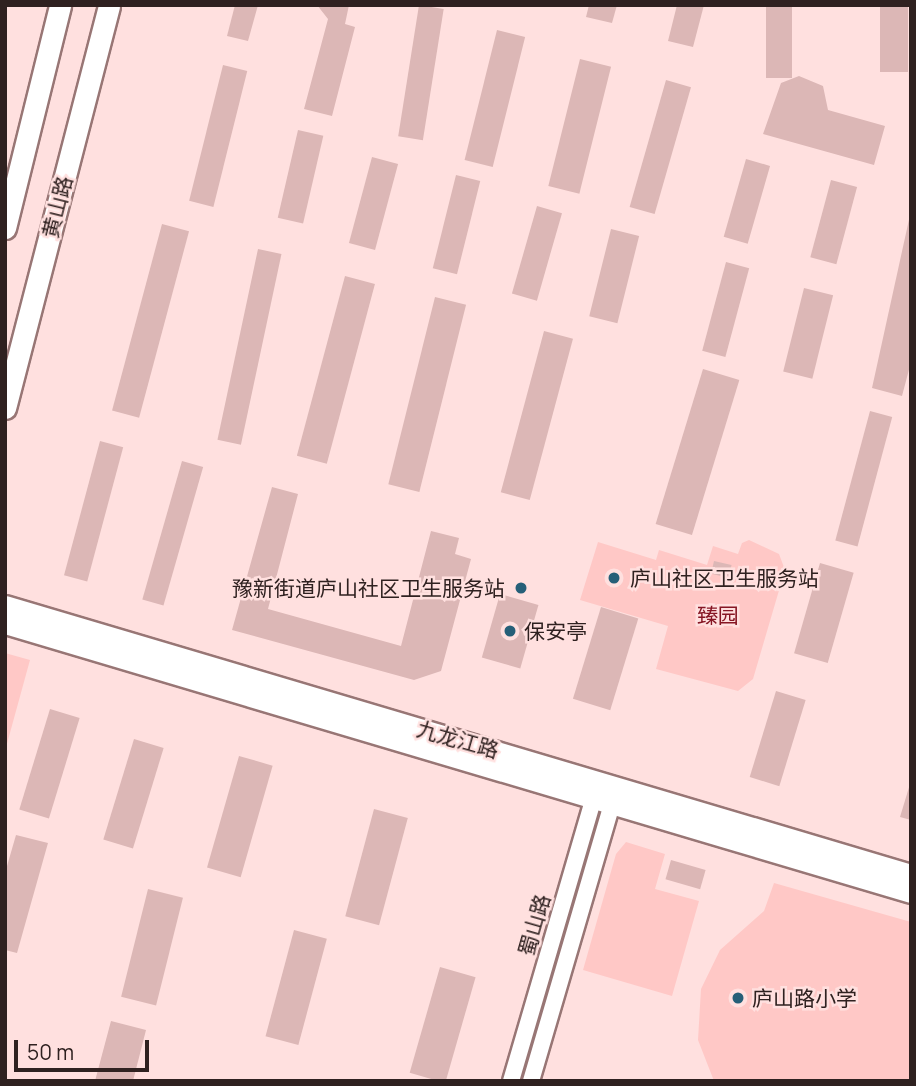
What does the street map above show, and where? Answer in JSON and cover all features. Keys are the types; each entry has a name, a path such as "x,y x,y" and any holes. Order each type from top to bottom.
{"street":[{"path":"5,228 60,5"},
{"name":"黄山路","path":"5,408 109,5"},
{"name":"九龙江路","path":"5,606 605,793 911,892"},
{"name":"九龙江路","path":"5,623 605,793 911,875"},
{"name":"蜀山路","path":"511,1081 605,793"},
{"name":"蜀山路","path":"531,1081 605,793"}],"green space":[{"name":"臻园","path":"749,540 779,554 785,570 753,679 738,691 656,669 668,626 580,600 598,542 656,560 659,550 707,565 713,546 738,554 742,543"},
{"path":"5,653 30,660 5,751"},
{"path":"626,842 665,854 655,889 699,901 672,996 583,970 616,854"},
{"path":"774,883 911,922 911,1081 714,1081 698,1040 701,989 720,950 764,911"}],"building":[{"path":"235,5 258,5 248,41 227,36"},
{"path":"317,5 349,5 345,24 355,27 332,116 304,109 328,19"},
{"path":"419,5 444,9 423,140 398,136"},
{"path":"589,5 617,5 612,23 586,17"},
{"path":"677,5 704,5 693,47 668,41"},
{"path":"766,5 792,5 792,78 766,78"},
{"path":"880,5 908,5 908,72 880,72"},
{"path":"497,30 525,37 493,167 465,160"},
{"path":"580,59 611,67 579,194 548,186"},
{"path":"223,65 247,71 213,207 189,201"},
{"path":"799,76 823,86 828,110 885,126 874,165 763,134 781,83"},
{"path":"666,80 691,87 655,214 630,207"},
{"path":"298,130 323,136 303,224 278,218"},
{"path":"372,157 398,164 375,250 349,243"},
{"path":"746,159 770,166 748,244 724,237"},
{"path":"456,175 480,181 457,274 433,268"},
{"path":"831,180 857,187 836,264 810,257"},
{"path":"537,206 562,213 537,301 512,293"},
{"path":"910,215 911,362 902,396 872,388"},
{"path":"162,224 189,231 139,418 112,410"},
{"path":"611,229 639,236 617,323 589,316"},
{"path":"258,249 281,254 241,445 217,440"},
{"path":"726,262 749,268 725,357 702,351"},
{"path":"345,276 375,284 327,464 297,456"},
{"path":"804,288 833,295 812,379 783,371"},
{"path":"435,297 466,305 419,492 388,484"},
{"path":"544,331 573,339 530,500 501,492"},
{"path":"703,369 739,380 692,535 656,524"},
{"path":"870,411 892,417 858,546 835,540"},
{"path":"100,441 123,447 87,581 64,575"},
{"path":"182,461 203,467 163,605 142,599"},
{"path":"272,487 298,494 268,609 401,646 431,531 459,538 455,554 471,559 441,671 414,680 232,630"},
{"path":"714,561 732,565 729,578 711,574"},
{"path":"820,563 854,573 828,663 794,653"},
{"name":"保安亭","path":"500,594 538,605 520,668 482,657"},
{"path":"601,607 638,618 610,710 573,699"},
{"path":"776,691 806,700 779,786 750,777"},
{"path":"50,709 80,718 49,818 19,809"},
{"path":"134,739 164,748 133,848 103,839"},
{"path":"239,756 273,766 241,877 207,868"},
{"path":"911,784 911,820 900,817"},
{"path":"374,809 408,818 379,925 345,916"},
{"path":"16,835 48,843 17,953 5,950 5,873"},
{"path":"671,860 706,870 700,889 665,879"},
{"path":"148,889 183,898 156,1005 121,997"},
{"path":"294,930 327,939 298,1045 266,1036"},
{"path":"440,967 476,977 446,1081 410,1073"},
{"path":"111,1021 146,1030 133,1081 95,1081"}],"place":[{"name":"庐山社区卫生服务站","path":"614,578"},
{"name":"豫新街道庐山社区卫生服务站","path":"521,588"},
{"name":"保安亭","path":"510,631"},
{"name":"庐山路小学","path":"738,998"}]}
